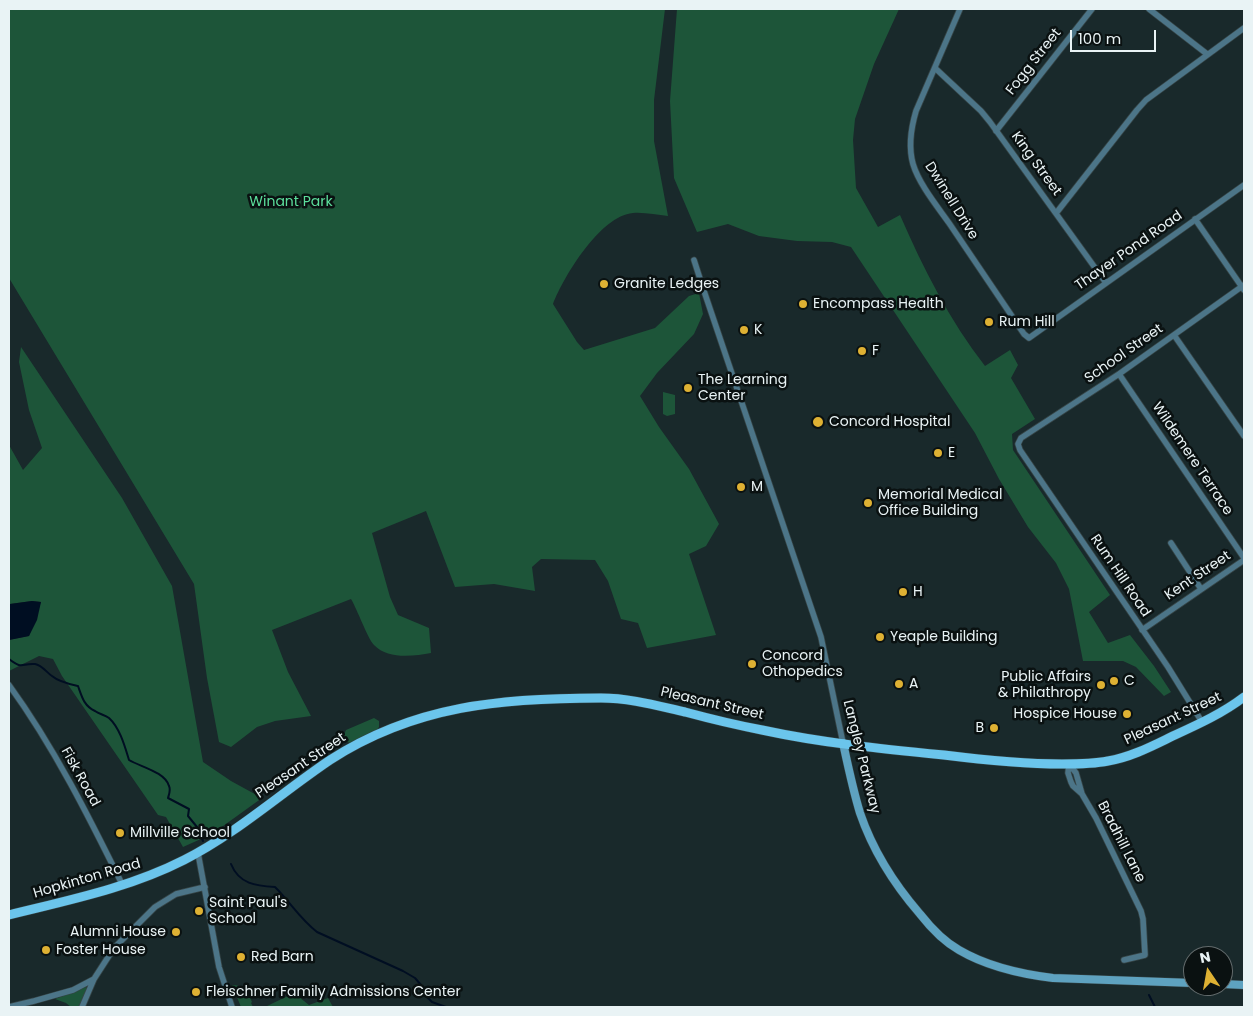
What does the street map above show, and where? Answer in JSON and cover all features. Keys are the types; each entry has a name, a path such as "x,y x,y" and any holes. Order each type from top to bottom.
{"main road":[{"name":"Pleasant Street","path":"198,853 347,750 416,719 470,705 616,698 656,705 813,741 995,761 1069,764 1099,762 1119,758 1142,750 1235,705 1244,697"},
{"name":"Hopkinton Road","path":"9,915 123,886 153,875 198,853"}],"street":[{"name":"Dwinell Drive","path":"960,9 912,124 910,137 913,164 918,176 1028,338"},
{"name":"Fogg Street","path":"996,131 1092,9"},
{"path":"1149,9 1207,54"},
{"path":"1057,212 1137,110 1157,92 1244,28"},
{"name":"King Street","path":"935,68 981,111 1057,212 1106,283"},
{"name":"Thayer Pond Road","path":"1028,338 1244,185"},
{"path":"1195,219 1243,287"},
{"name":"Langley Parkway","path":"694,260 821,637 842,743 861,814 879,857 912,905 941,937 958,950 982,962 1009,971 1053,978 1183,983"},
{"name":"School Street","path":"1018,444 1021,438 1119,374 1243,287"},
{"path":"1174,335 1244,436"},
{"name":"Wildemere Terrace","path":"1119,374 1244,559"},
{"name":"Rum Hill Road","path":"1018,444 1020,450 1168,667 1202,722"},
{"path":"1171,543 1201,589"},
{"name":"Kent Street","path":"1142,630 1244,559"},
{"name":"Fisk Road","path":"9,685 40,732 83,808 123,886"},
{"name":"Bradhill Lane","path":"1069,764 1076,772 1082,794 1096,818 1137,902 1143,919 1145,954 1124,960"},
{"path":"198,853 219,967 232,1007"},
{"path":"82,1007 94,979 119,943 155,907 176,894 205,888"},
{"path":"9,1007 73,990 94,979"}],"green space":[{"name":"Winant Park","path":"9,9 665,9 654,100 654,141 668,216 633,213 621,217 608,225 596,236 574,264 553,304 584,350 655,328 689,296 699,293 703,314 694,334 657,373 640,396 659,427 689,469 719,524 706,546 689,554 716,635 647,648 638,623 621,619 608,581 595,560 541,559 532,567 535,591 494,584 455,587 426,511 372,533 390,597 398,615 429,628 431,653 401,656 380,650 372,642 351,599 272,630 288,672 311,716 275,721 257,727 231,747 219,742 207,678 194,584 9,278"},
{"path":"677,9 899,9 874,64 855,119 853,140 856,188 878,227 900,215 938,294 960,331 985,366 1010,350 1018,365 1011,378 1035,419 1012,434 1013,450 1110,595 1089,612 1108,643 1130,635 1171,692 1164,696 1136,667 1123,661 1083,661 1069,589 1056,563 1028,527 999,479 975,433 851,247 832,242 797,241 759,236 728,224 697,232 674,178 670,101"},
{"path":"21,347 122,498 172,586 203,762 231,781 262,798 212,834 183,847 166,817 158,815 62,676 53,659 39,656 9,671 9,640 29,636 41,602 32,601 10,604 9,606 9,445 23,470 42,448 29,410 19,362"},
{"path":"663,392 675,395 675,414 667,416 663,414"},
{"path":"374,718 379,721 377,730 351,743 347,742 344,735 346,730"},
{"path":"232,985 240,986 245,990 253,1007 241,1007"},
{"path":"86,987 88,989 80,1007 71,1007 55,999"},
{"path":"294,993 309,1005 328,998 333,1007 265,1007"}],"water":[{"path":"32,601 41,602 37,620 29,636 9,640 10,604"}],"waterway":[{"path":"9,659 20,665 38,665 58,680 78,686 88,707 113,722 122,738 129,760 158,773 167,781 170,789 168,798 189,809 188,816 197,827 203,841"},
{"path":"231,864 234,871 243,880 255,885 275,887 305,922 317,932 403,971 415,978 421,985 424,994 432,1002 446,1007"},
{"path":"1149,995 1155,1007"}],"place":[{"name":"Granite Ledges","path":"604,284"},
{"name":"Encompass Health","path":"803,304"},
{"name":"Rum Hill","path":"989,322"},
{"name":"K","path":"744,330"},
{"name":"F","path":"862,351"},
{"name":"The Learning Center","path":"688,388"},
{"name":"Concord Hospital","path":"818,422"},
{"name":"E","path":"938,453"},
{"name":"M","path":"741,487"},
{"name":"Memorial Medical Office Building","path":"868,503"},
{"name":"H","path":"903,592"},
{"name":"Yeaple Building","path":"880,637"},
{"name":"Concord Othopedics","path":"752,664"},
{"name":"C","path":"1114,681"},
{"name":"A","path":"899,684"},
{"name":"Public Affairs & Philathropy","path":"1101,685"},
{"name":"Hospice House","path":"1127,714"},
{"name":"B","path":"994,728"},
{"name":"Millville School","path":"120,833"},
{"name":"Saint Paul's School","path":"199,911"},
{"name":"Alumni House","path":"176,932"},
{"name":"Foster House","path":"46,950"},
{"name":"Red Barn","path":"241,957"},
{"name":"Fleischner Family Admissions Center","path":"196,992"}]}
